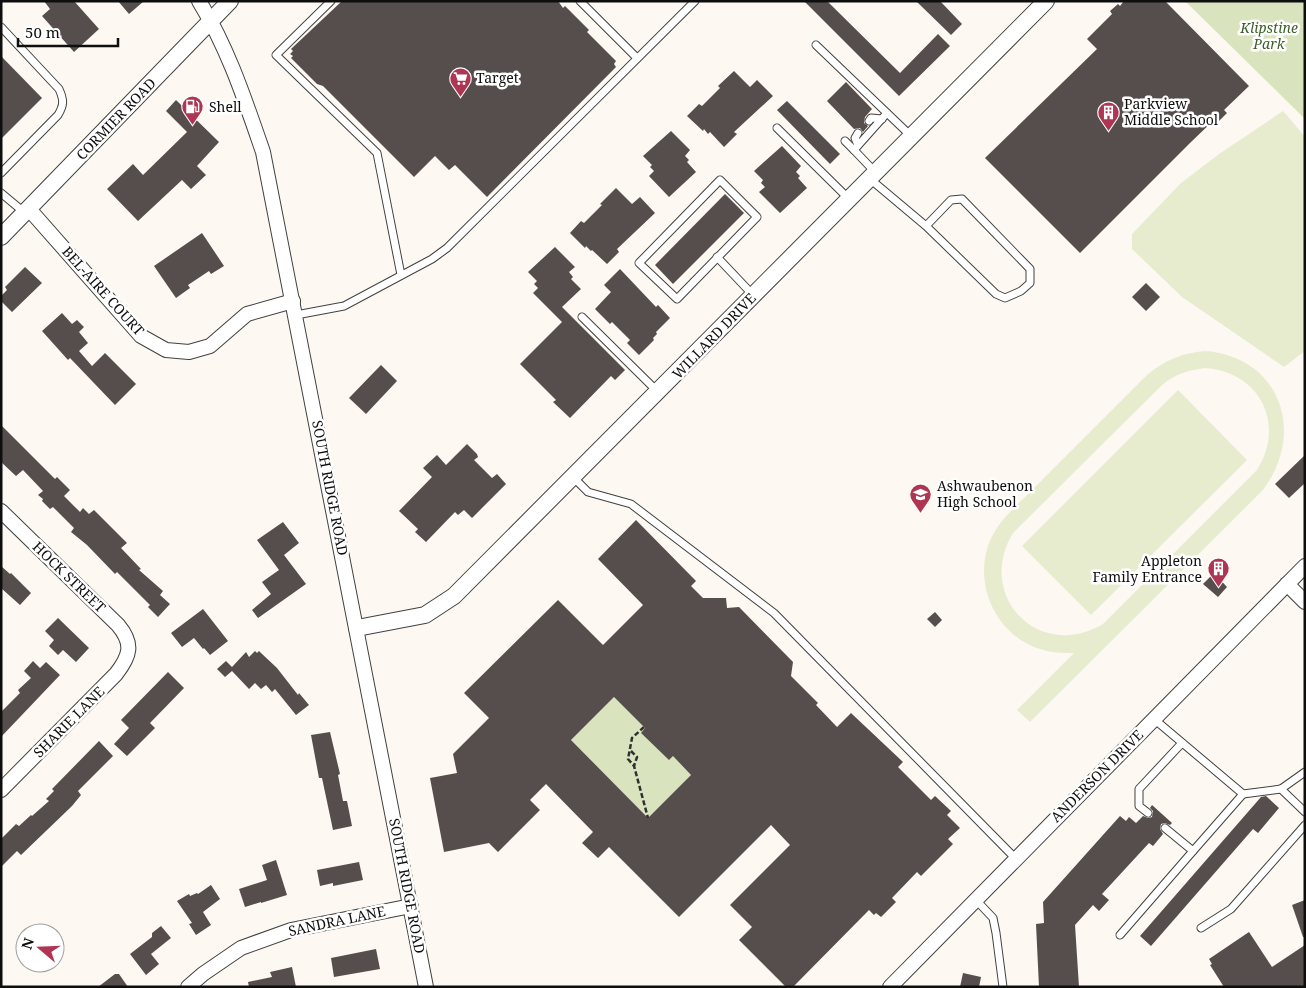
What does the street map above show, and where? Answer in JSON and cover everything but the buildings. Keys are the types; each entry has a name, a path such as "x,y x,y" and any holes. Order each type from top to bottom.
{"street":[{"name":"SOUTH RIDGE ROAD","path":"199,1 211,20 237,75 263,152 295,308 426,987"},
{"name":"CORMIER ROAD","path":"1,237 230,1"},
{"name":"WILLARD DRIVE","path":"357,628 425,615 454,596 1046,1"},
{"name":"BEL-AIRE COURT","path":"27,211 141,336 166,350 189,352 210,346 247,314 295,308"},
{"name":"HOCK STREET","path":"2,513 126,634 129,642 128,649"},
{"name":"ANDERSON DRIVE","path":"890,987 1305,566"},
{"path":"1287,584 1305,602"},
{"name":"SHARIE LANE","path":"1,790 116,674 122,666 128,649"},
{"name":"SANDRA LANE","path":"188,987 204,981 242,948 291,930 411,906"}],"lane":[{"path":"331,1 276,55 377,153 400,275"},
{"path":"580,1 638,58"},
{"path":"295,308 344,306 432,259 447,248 695,1"},
{"path":"1,27 59,89 64,100 58,115 1,174"},
{"path":"816,45 884,116 912,136"},
{"path":"869,121 871,118 884,116"},
{"path":"856,147 884,116"},
{"path":"777,128 849,199"},
{"path":"858,132 855,138 856,147 873,175 996,294 1005,298 1021,291 1030,282 1030,270 962,199 951,200 926,226"},
{"path":"845,141 856,147"},
{"path":"720,180 757,217 717,257 677,299 639,263 720,180"},
{"path":"1,193 27,211"},
{"path":"717,257 754,295"},
{"path":"582,317 658,392"},
{"path":"573,476 588,492 631,504 774,613 1016,858"},
{"path":"1154,719 1243,794"},
{"path":"1148,813 1139,806 1139,789 1182,744"},
{"path":"1120,935 1243,794 1281,789 1305,772"},
{"path":"1281,789 1305,812"},
{"path":"1201,928 1231,909 1305,825"},
{"path":"1165,828 1193,852"},
{"path":"976,900 993,918 1003,987"}],"path":[{"path":"644,727 632,738 628,759 634,766 648,818"},
{"path":"631,751 636,757 634,766"}],"green space":[{"name":"Klipstine Park","path":"1185,1 1305,1 1305,119"},
{"path":"1283,111 1305,137 1305,351 1284,367 1182,297 1132,249 1132,234 1181,183 1219,154"},
{"path":"1205,351 1231,356 1252,367 1268,383 1279,401 1284,423 1283,445 1276,468 1263,490 1030,722 1017,710 1074,653 1053,652 1025,643 1001,622 987,594 984,578 984,562 992,537 1008,514 1147,375 1160,365 1174,358","holes":["1205,368 1224,372 1240,379 1253,390 1262,403 1268,419 1269,435 1265,453 1257,470 1103,624 1079,634 1057,635 1036,629 1020,616 1008,599 1002,579 1003,557 1013,533 1170,379 1186,372"]},
{"path":"1178,390 1247,460 1091,615 1022,546"},
{"path":"614,697 645,728 641,733 669,759 673,756 691,775 648,818 571,740"}],"place":[{"name":"Target","path":"460,97"},
{"name":"Shell","path":"193,126"},
{"name":"Parkview Middle School","path":"1108,131"},
{"name":"Ashwaubenon High School","path":"921,513"},
{"name":"Appleton Family Entrance","path":"1218,588"}]}
